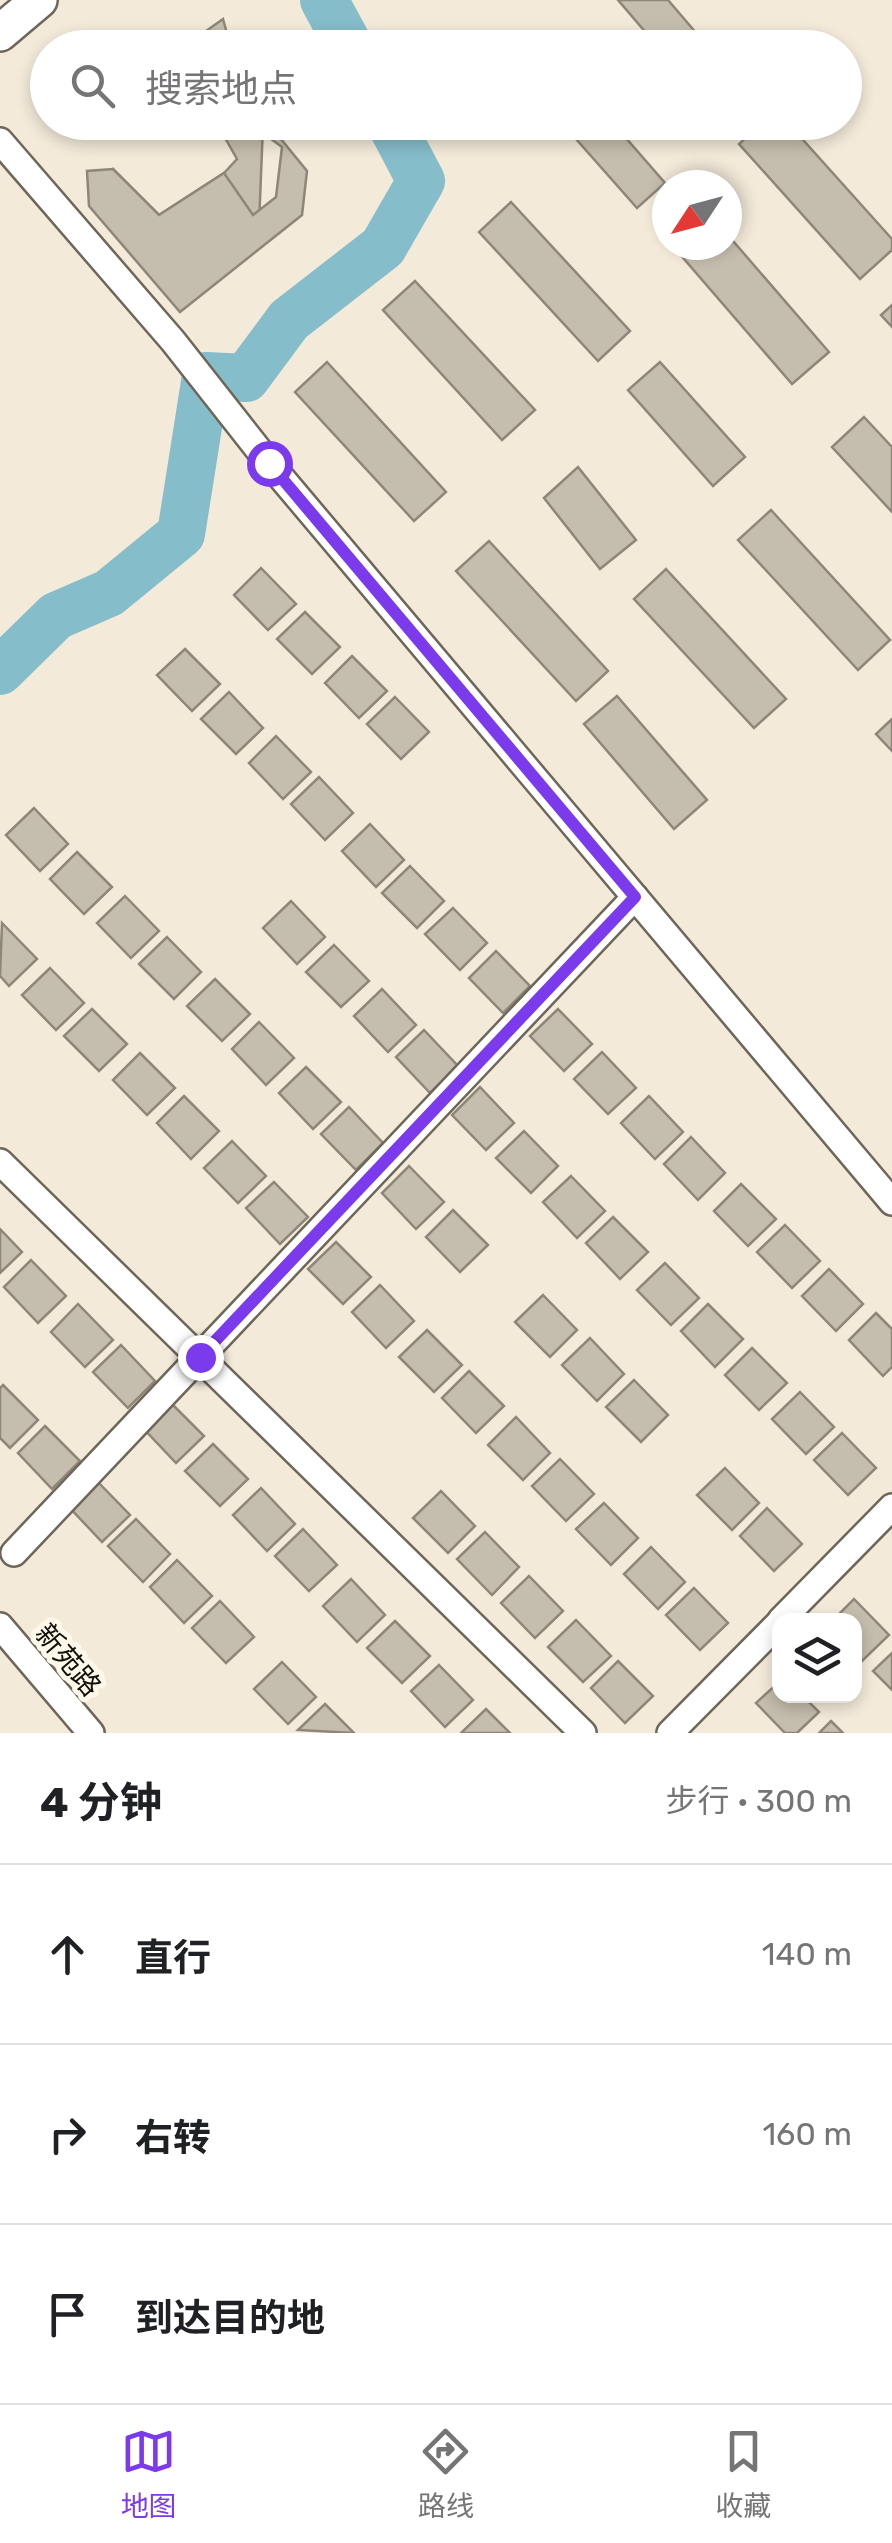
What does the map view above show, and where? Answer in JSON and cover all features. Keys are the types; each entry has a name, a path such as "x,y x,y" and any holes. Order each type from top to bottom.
{"main road":[{"path":"0,33 39,0"}],"street":[{"path":"0,141 173,341 269,463 892,1202"},
{"path":"14,1552 635,897"},
{"path":"0,1162 583,1733"},
{"path":"788,1613 892,1507"},
{"name":"新苑路","path":"0,1626 91,1733"},
{"path":"670,1733 772,1629"}],"building":[{"path":"618,0 668,0 694,30 644,30"},
{"path":"223,19 226,30 207,30"},
{"path":"226,140 262,140 259,225 174,288 92,186 113,169 159,215 224,173 237,159"},
{"path":"272,140 282,140 307,171 302,215 180,312 89,206 87,171 113,169 159,215 224,173 253,215 276,197 282,147"},
{"path":"577,140 628,140 654,170 652,195 637,208"},
{"path":"743,140 803,140 892,239 892,250 860,279 739,144"},
{"path":"511,202 630,331 598,361 479,232"},
{"path":"742,251 829,352 792,384 685,260 742,260"},
{"path":"415,281 535,410 502,440 383,310"},
{"path":"892,305 892,327 881,315"},
{"path":"327,362 446,492 414,521 295,392"},
{"path":"660,362 745,457 713,486 628,390"},
{"path":"864,417 892,447 892,512 832,447"},
{"path":"578,467 636,540 600,569 544,498"},
{"path":"771,510 890,640 858,670 738,540"},
{"path":"489,541 608,671 576,701 456,571"},
{"path":"261,568 296,604 268,630 234,595"},
{"path":"666,569 786,699 754,728 634,599"},
{"path":"305,612 340,647 312,674 277,639"},
{"path":"185,649 220,684 192,711 157,675"},
{"path":"352,656 387,691 359,718 325,683"},
{"path":"229,692 263,728 236,754 201,719"},
{"path":"617,696 707,800 674,829 584,724"},
{"path":"395,697 429,732 401,759 367,724"},
{"path":"892,719 892,751 876,734"},
{"path":"276,736 311,772 283,799 249,763"},
{"path":"319,777 353,813 325,840 291,804"},
{"path":"34,808 68,844 40,871 6,835"},
{"path":"370,824 404,860 376,887 342,851"},
{"path":"77,852 112,887 84,914 50,879"},
{"path":"410,866 444,901 417,928 382,893"},
{"path":"125,896 159,931 131,958 97,923"},
{"path":"291,901 325,937 297,964 263,928"},
{"path":"453,908 487,943 460,970 425,934"},
{"path":"2,923 37,959 9,986 0,976"},
{"path":"167,937 201,972 174,999 139,964"},
{"path":"334,945 369,981 341,1007 306,972"},
{"path":"496,951 530,986 503,1013 469,978"},
{"path":"50,968 84,1003 56,1030 22,995"},
{"path":"215,979 250,1014 222,1041 187,1006"},
{"path":"382,989 416,1025 388,1052 354,1016"},
{"path":"92,1009 127,1044 99,1071 64,1036"},
{"path":"558,1009 592,1044 564,1071 530,1036"},
{"path":"259,1022 294,1058 266,1085 232,1049"},
{"path":"424,1030 458,1066 430,1093 396,1057"},
{"path":"602,1052 636,1088 608,1114 574,1079"},
{"path":"140,1053 175,1088 147,1115 113,1080"},
{"path":"306,1067 341,1102 313,1129 279,1093"},
{"path":"480,1087 514,1123 486,1150 452,1115"},
{"path":"184,1096 219,1131 191,1159 157,1123"},
{"path":"649,1096 683,1132 655,1159 621,1123"},
{"path":"349,1107 383,1143 356,1170 321,1134"},
{"path":"524,1131 558,1166 531,1193 496,1158"},
{"path":"691,1137 725,1173 698,1200 664,1164"},
{"path":"232,1141 266,1176 238,1203 204,1168"},
{"path":"409,1166 444,1202 416,1229 382,1193"},
{"path":"571,1176 605,1211 577,1238 543,1202"},
{"path":"274,1182 308,1217 280,1244 246,1208"},
{"path":"741,1184 776,1219 748,1246 714,1211"},
{"path":"453,1210 488,1245 460,1272 426,1237"},
{"path":"613,1217 648,1252 620,1279 586,1243"},
{"path":"785,1225 820,1261 792,1288 757,1252"},
{"path":"0,1229 22,1252 0,1273"},
{"path":"336,1242 371,1277 343,1304 308,1269"},
{"path":"31,1260 66,1296 38,1323 4,1287"},
{"path":"665,1263 699,1298 671,1325 637,1290"},
{"path":"829,1269 863,1304 836,1331 802,1296"},
{"path":"380,1285 414,1321 386,1348 352,1312"},
{"path":"543,1295 577,1330 550,1357 515,1322"},
{"path":"78,1304 113,1340 85,1367 51,1332"},
{"path":"708,1304 743,1339 715,1367 681,1331"},
{"path":"876,1313 892,1329 892,1367 883,1376 849,1340"},
{"path":"427,1330 462,1365 434,1392 399,1357"},
{"path":"590,1338 624,1374 597,1401 562,1365"},
{"path":"121,1345 155,1381 128,1408 93,1372"},
{"path":"752,1348 787,1383 759,1410 725,1375"},
{"path":"469,1371 504,1406 476,1433 442,1398"},
{"path":"634,1380 668,1415 641,1442 606,1407"},
{"path":"3,1385 38,1420 10,1448 0,1438"},
{"path":"800,1392 834,1427 806,1454 772,1419"},
{"path":"169,1401 204,1436 176,1463 142,1427"},
{"path":"516,1417 550,1453 523,1480 488,1445"},
{"path":"45,1426 80,1461 52,1489 18,1453"},
{"path":"842,1433 876,1468 848,1495 814,1460"},
{"path":"213,1444 248,1479 220,1506 185,1471"},
{"path":"560,1459 594,1494 566,1521 532,1486"},
{"path":"725,1468 759,1503 732,1530 697,1495"},
{"path":"96,1480 130,1515 102,1542 68,1506"},
{"path":"261,1488 295,1524 267,1551 233,1515"},
{"path":"441,1491 475,1526 448,1553 413,1518"},
{"path":"604,1503 638,1538 611,1565 576,1529"},
{"path":"767,1508 802,1544 774,1571 740,1536"},
{"path":"136,1519 170,1554 143,1582 108,1546"},
{"path":"303,1529 337,1565 309,1591 275,1556"},
{"path":"485,1532 519,1567 492,1595 457,1559"},
{"path":"651,1547 685,1582 658,1609 624,1574"},
{"path":"177,1560 212,1596 184,1623 150,1587"},
{"path":"529,1576 563,1611 535,1638 501,1603"},
{"path":"351,1579 385,1615 357,1642 323,1606"},
{"path":"694,1588 728,1623 700,1650 666,1615"},
{"path":"854,1599 889,1635 862,1661 862,1613 840,1613"},
{"path":"220,1601 254,1637 226,1663 192,1628"},
{"path":"576,1620 611,1656 583,1682 548,1647"},
{"path":"395,1621 430,1656 402,1683 367,1648"},
{"path":"892,1653 892,1690 873,1671"},
{"path":"618,1661 653,1696 625,1723 591,1688"},
{"path":"282,1662 316,1697 288,1724 254,1689"},
{"path":"439,1665 473,1700 445,1727 411,1691"},
{"path":"772,1688 772,1703 810,1703 819,1712 797,1733 785,1733 756,1703"},
{"path":"325,1704 354,1733 298,1730"},
{"path":"486,1709 510,1733 461,1733"},
{"path":"831,1721 843,1733 819,1733"}],"waterway":[{"path":"324,0 340,30"},
{"path":"0,671 56,616 109,593 181,534 206,376 246,378 289,320 383,247 421,181 399,140"}],"route":[{"path":"200,1357 635,897 269,463"}]}
